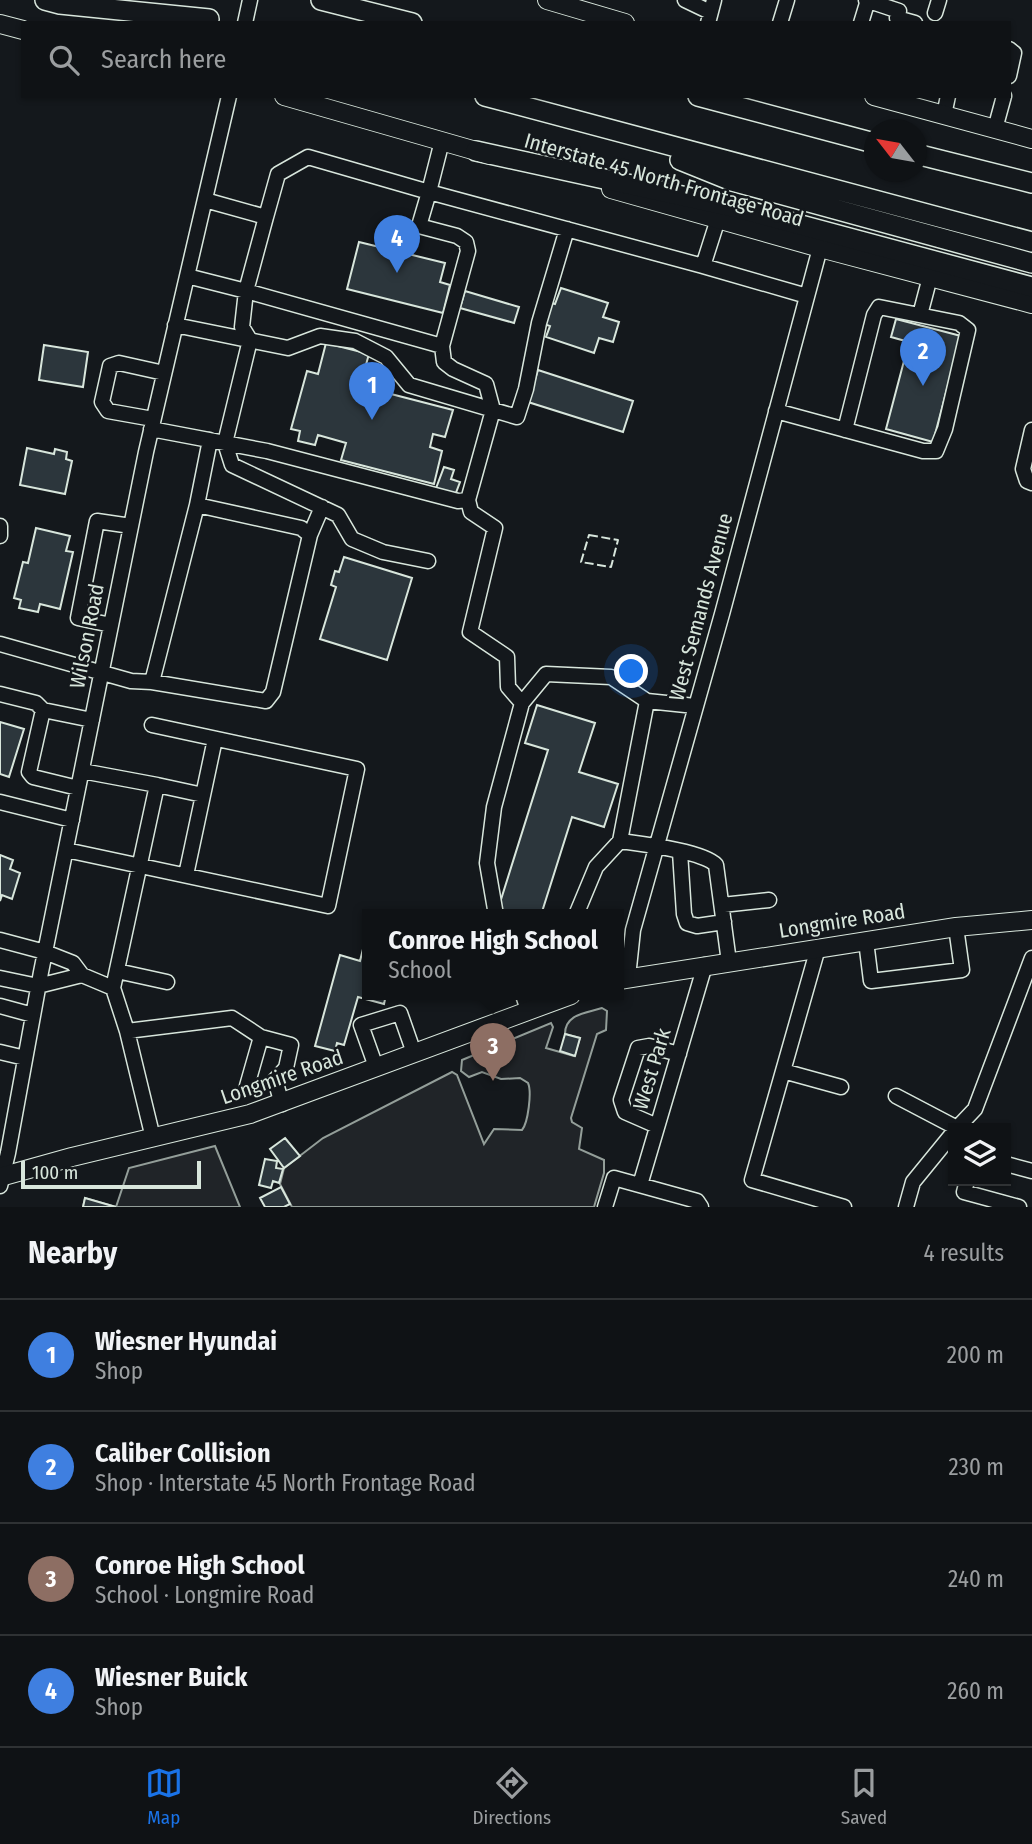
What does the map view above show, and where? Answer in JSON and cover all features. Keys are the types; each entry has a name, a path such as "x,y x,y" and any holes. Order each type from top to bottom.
{"highway":[{"path":"45,0 60,4 215,21"},
{"path":"130,0 215,21"},
{"path":"321,0 404,21"},
{"path":"492,98 611,132 1032,242"},
{"path":"705,98 864,140"},
{"path":"611,132 732,181 1032,263"},
{"path":"476,151 737,208 1032,287"},
{"path":"927,157 1032,183"}],"main road":[{"path":"547,0 618,21"},
{"path":"0,24 21,29"},
{"name":"Interstate 45 North Frontage Road","path":"291,98 820,248 1032,304"},
{"path":"881,98 1032,139"},
{"name":"Longmire Road","path":"624,979 957,927 1032,920"},
{"name":"Longmire Road","path":"1,1180 282,1104 414,1053 526,1003"}],"street":[{"path":"245,21 250,0"},
{"path":"685,0 711,12"},
{"path":"781,21 787,0"},
{"path":"862,21 867,0 899,13"},
{"path":"1011,51 1014,58 1011,69"},
{"name":"Wilson Road","path":"1,1180 152,424 229,98"},
{"path":"944,115 948,98"},
{"path":"995,129 1003,98"},
{"path":"442,141 419,226 457,236 466,242 468,251 442,346 444,362 486,384 493,410 468,500 471,512 495,528 470,632 507,657 508,687 522,703"},
{"path":"428,561 383,552 352,539 338,515 232,465 225,443 250,340 242,327 246,291 278,174 308,157 807,296"},
{"path":"205,200 265,217"},
{"path":"703,266 718,219"},
{"path":"176,325 288,348 320,336 355,341 386,357 409,385 517,417 526,389 539,323 566,229"},
{"name":"West Semands Avenue","path":"624,979 630,944 656,845 820,248"},
{"path":"187,276 442,346"},
{"path":"920,315 930,277"},
{"path":"776,411 845,430 923,450 936,451 940,446 968,330 959,323 879,307 874,315 845,430"},
{"path":"164,373 119,363 110,366 102,402 108,411 210,440 267,451 458,501 468,500"},
{"path":"1032,430 1023,470 1027,481 1032,482"},
{"path":"152,682 197,505 210,440"},
{"path":"197,505 300,528 310,535"},
{"path":"0,644 131,681 266,701 273,692 310,535 322,507"},
{"path":"111,625 78,618 87,569 97,521 131,526"},
{"path":"0,526 0,536"},
{"path":"495,909 487,863 494,807 522,703 547,674 611,677 647,701 695,706"},
{"path":"0,694 36,704 43,710 92,720"},
{"path":"578,909 596,867 620,841 647,701"},
{"path":"43,710 29,772 33,777 78,788"},
{"path":"66,850 328,906 357,769 152,725"},
{"path":"186,875 215,739"},
{"path":"82,771 203,795"},
{"path":"153,1138 127,1031 113,988 157,785"},
{"path":"0,802 72,820"},
{"path":"620,841 656,845 712,860 716,864 729,962"},
{"path":"680,852 684,914 687,923 698,926 724,922"},
{"path":"722,905 769,900"},
{"path":"866,941 871,981 962,970 957,927"},
{"path":"0,940 46,952 73,963 82,975 113,988"},
{"path":"818,948 752,1180 844,1207"},
{"path":"962,1123 975,1109 1032,958"},
{"name":"West Park","path":"640,1185 705,965"},
{"path":"117,971 167,982"},
{"path":"0,978 38,986 82,975"},
{"path":"0,1006 33,1015"},
{"path":"376,1068 361,1025 400,1013 414,1053"},
{"path":"127,1031 232,1018 261,1037 291,1045 286,1068 275,1080 282,1104"},
{"path":"247,1086 261,1037"},
{"path":"657,1126 625,1112 621,1100 638,1048 649,1046 679,1054"},
{"path":"0,1052 25,1058"},
{"path":"783,1071 841,1087"},
{"path":"896,1096 948,1123"},
{"path":"906,1207 913,1182 948,1139"},
{"path":"1011,1165 1032,1171"},
{"path":"605,1207 614,1178 697,1201 701,1207"},
{"path":"966,1186 964,1192 1019,1207"}],"shaded area":[{"path":"602,1008 607,1011 606,1030 597,1034 571,1118 572,1122 582,1128 579,1149 604,1160 604,1173 594,1207 292,1207 280,1184 284,1168 323,1138 452,1072 457,1075 484,1144 494,1129 522,1130 529,1107 528,1083 520,1078 501,1079 482,1072 469,1077 461,1071 462,1060 551,1023 553,1027 546,1048 574,1056 580,1038 565,1034 566,1027 572,1018"},
{"path":"215,1146 240,1207 116,1207 129,1168"},
{"path":"85,1198 116,1207 83,1207"}],"building":[{"path":"359,242 445,263 440,282 450,285 443,313 347,289"},
{"path":"561,288 608,303 603,317 619,322 613,342 599,338 594,353 546,337 550,326 541,323 548,302 555,304"},
{"path":"465,291 519,307 514,323 460,308"},
{"path":"896,319 961,336 933,442 886,429 909,342 891,337"},
{"path":"326,343 369,354 360,386 453,410 445,437 433,434 430,447 442,451 434,484 341,460 346,443 318,435 315,445 298,441 300,431 291,429 307,371 318,374"},
{"path":"44,345 88,352 83,387 39,380"},
{"path":"538,370 633,401 623,432 528,402"},
{"path":"27,448 54,454 55,449 67,452 66,459 72,461 65,494 20,485"},
{"path":"444,467 454,470 451,479 460,482 454,498 435,491"},
{"path":"36,528 70,536 66,551 73,552 60,609 40,604 38,612 19,608 21,600 14,598 23,562 28,563"},
{"path":"344,557 412,578 387,660 320,639 336,587 331,585 335,571 339,572"},
{"path":"537,705 595,723 579,772 618,784 604,827 572,817 543,909 498,909 548,750 525,743"},
{"path":"0,722 24,729 9,777 0,774"},
{"path":"0,855 13,860 10,869 20,873 12,899 2,895 0,901"},
{"path":"362,953 362,998 358,997 344,1045 337,1043 335,1051 315,1046 340,955 360,961"},
{"path":"369,1000 385,1000 384,1004"},
{"path":"565,1034 580,1038 575,1056 560,1051"},
{"path":"285,1138 300,1156 284,1168 270,1149"},
{"path":"265,1159 277,1161 276,1168 283,1169 279,1183 273,1181 271,1188 259,1185"},
{"path":"281,1187 290,1204 284,1207 265,1207 260,1198"},
{"path":"85,1198 116,1207 83,1207"}],"fence":[{"path":"589,535 618,540 611,567 581,562 589,535"}],"place":[{"name":"Wiesner Buick","path":"397,273"},
{"name":"Caliber Collision","path":"923,386"},
{"name":"Wiesner Hyundai","path":"372,420"},
{"name":"Conroe High School","path":"493,1081"}]}
